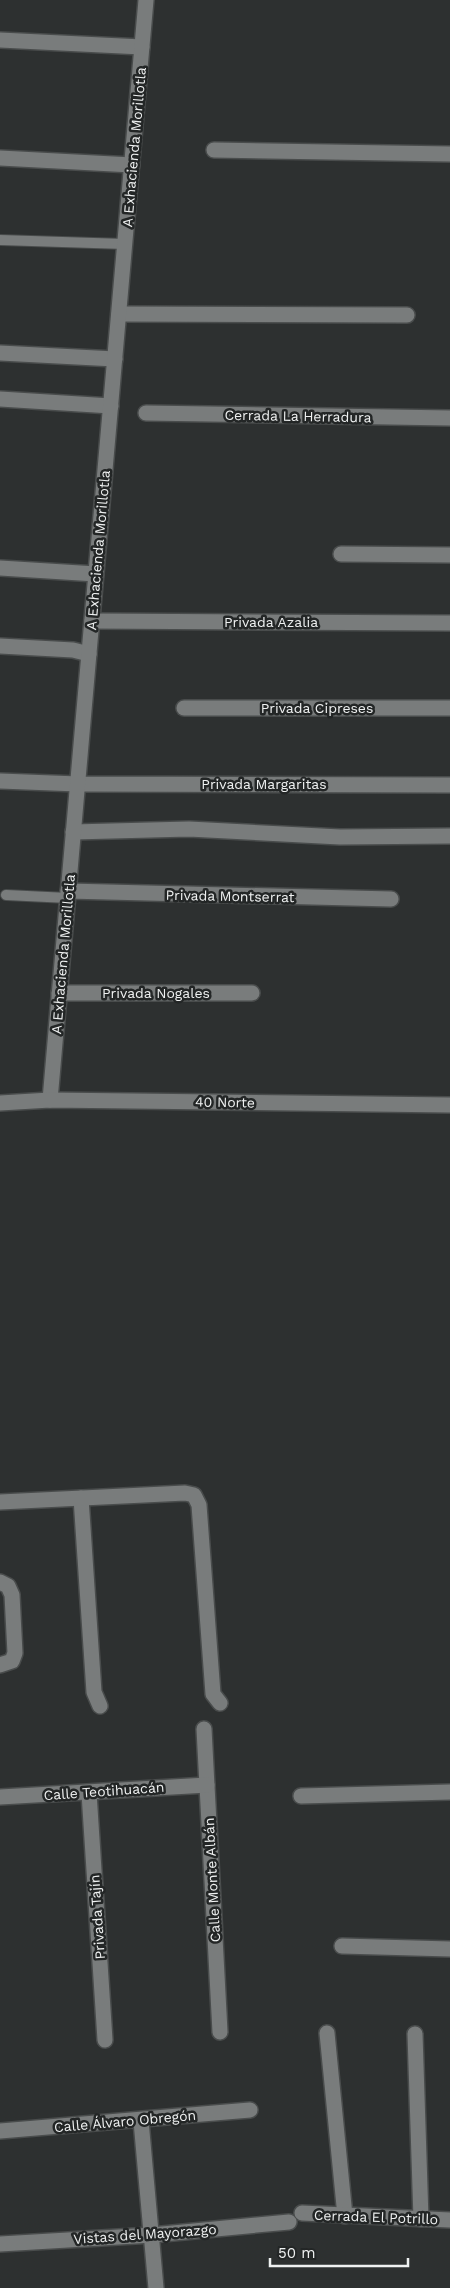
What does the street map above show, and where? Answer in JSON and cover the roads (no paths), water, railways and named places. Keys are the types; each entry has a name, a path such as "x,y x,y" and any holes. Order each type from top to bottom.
{"street":[{"name":"A Exhacienda Morillotla","path":"50,1100 146,0"},
{"path":"0,40 142,47"},
{"path":"214,150 450,154"},
{"path":"0,158 132,165"},
{"path":"119,314 407,315"},
{"path":"0,353 115,359"},
{"path":"0,399 111,406"},
{"name":"Cerrada La Herradura","path":"146,413 450,418"},
{"path":"341,554 450,555"},
{"path":"0,568 96,574"},
{"name":"Privada Azalia","path":"92,621 450,623"},
{"path":"0,646 73,650 89,654"},
{"name":"Privada Cipreses","path":"184,708 450,708"},
{"name":"Privada Margaritas","path":"0,781 78,784 450,785"},
{"path":"73,832 190,829 340,836 450,836"},
{"name":"Privada Montserrat","path":"68,895 391,900"},
{"name":"Privada Nogales","path":"59,993 252,993"},
{"name":"40 Norte","path":"0,1103 50,1100 450,1104"},
{"path":"0,1502 185,1492 194,1495 199,1505 213,1694 220,1703"},
{"path":"81,1498 94,1692 100,1706"},
{"path":"0,1665 12,1662 15,1653 12,1594 4,1584"},
{"name":"Calle Monte Albán","path":"204,1729 220,2032"},
{"name":"Calle Teotihuacán","path":"0,1797 207,1785"},
{"path":"301,1796 450,1792"},
{"name":"Privada Tajín","path":"89,1793 104,2040"},
{"path":"342,1946 450,1948"},
{"path":"327,2034 345,2216"},
{"path":"415,2034 421,2219"},
{"name":"Calle Álvaro Obregón","path":"0,2131 141,2121 250,2110"},
{"path":"141,2121 156,2288"},
{"name":"Cerrada El Potrillo","path":"302,2213 450,2220"},
{"name":"Vistas del Mayorazgo","path":"0,2244 152,2235 289,2222"}],"lane":[{"path":"0,240 125,244"},
{"path":"6,895 68,895"}]}
